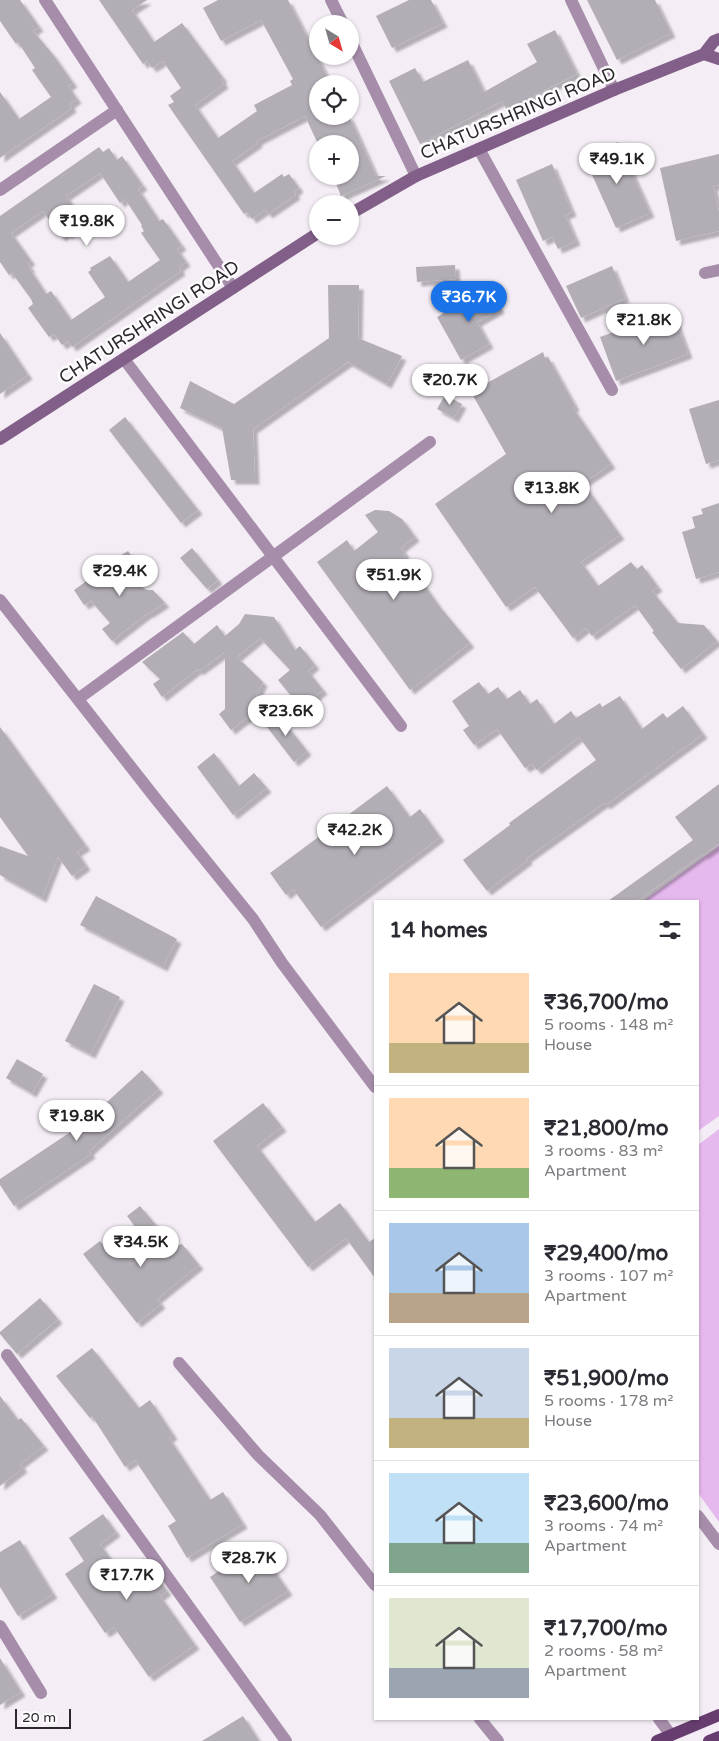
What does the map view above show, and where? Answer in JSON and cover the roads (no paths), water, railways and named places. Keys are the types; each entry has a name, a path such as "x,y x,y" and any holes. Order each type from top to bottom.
{"main road":[{"path":"657,1741 719,1715"},
{"path":"709,1741 719,1737"}],"street":[{"path":"45,0 233,288"},
{"path":"331,0 338,15"},
{"path":"571,0 614,90"},
{"name":"CHATURSHRINGI ROAD","path":"359,209 416,176 614,90 704,54 714,41 719,39"},
{"path":"704,54 719,59"},
{"path":"359,58 416,176"},
{"path":"0,190 117,110"},
{"path":"480,149 612,390"},
{"name":"CHATURSHRINGI ROAD","path":"0,439 309,240"},
{"path":"705,273 719,270"},
{"path":"124,359 401,726"},
{"path":"78,699 274,558 430,442"},
{"path":"0,600 253,919 282,963 374,1086"},
{"path":"7,1355 286,1741"},
{"path":"179,1363 258,1455 320,1514 374,1584"},
{"path":"699,1517 719,1544"},
{"path":"0,1626 41,1693"},
{"path":"481,1720 498,1741"},
{"path":"660,1720 671,1735"}]}
